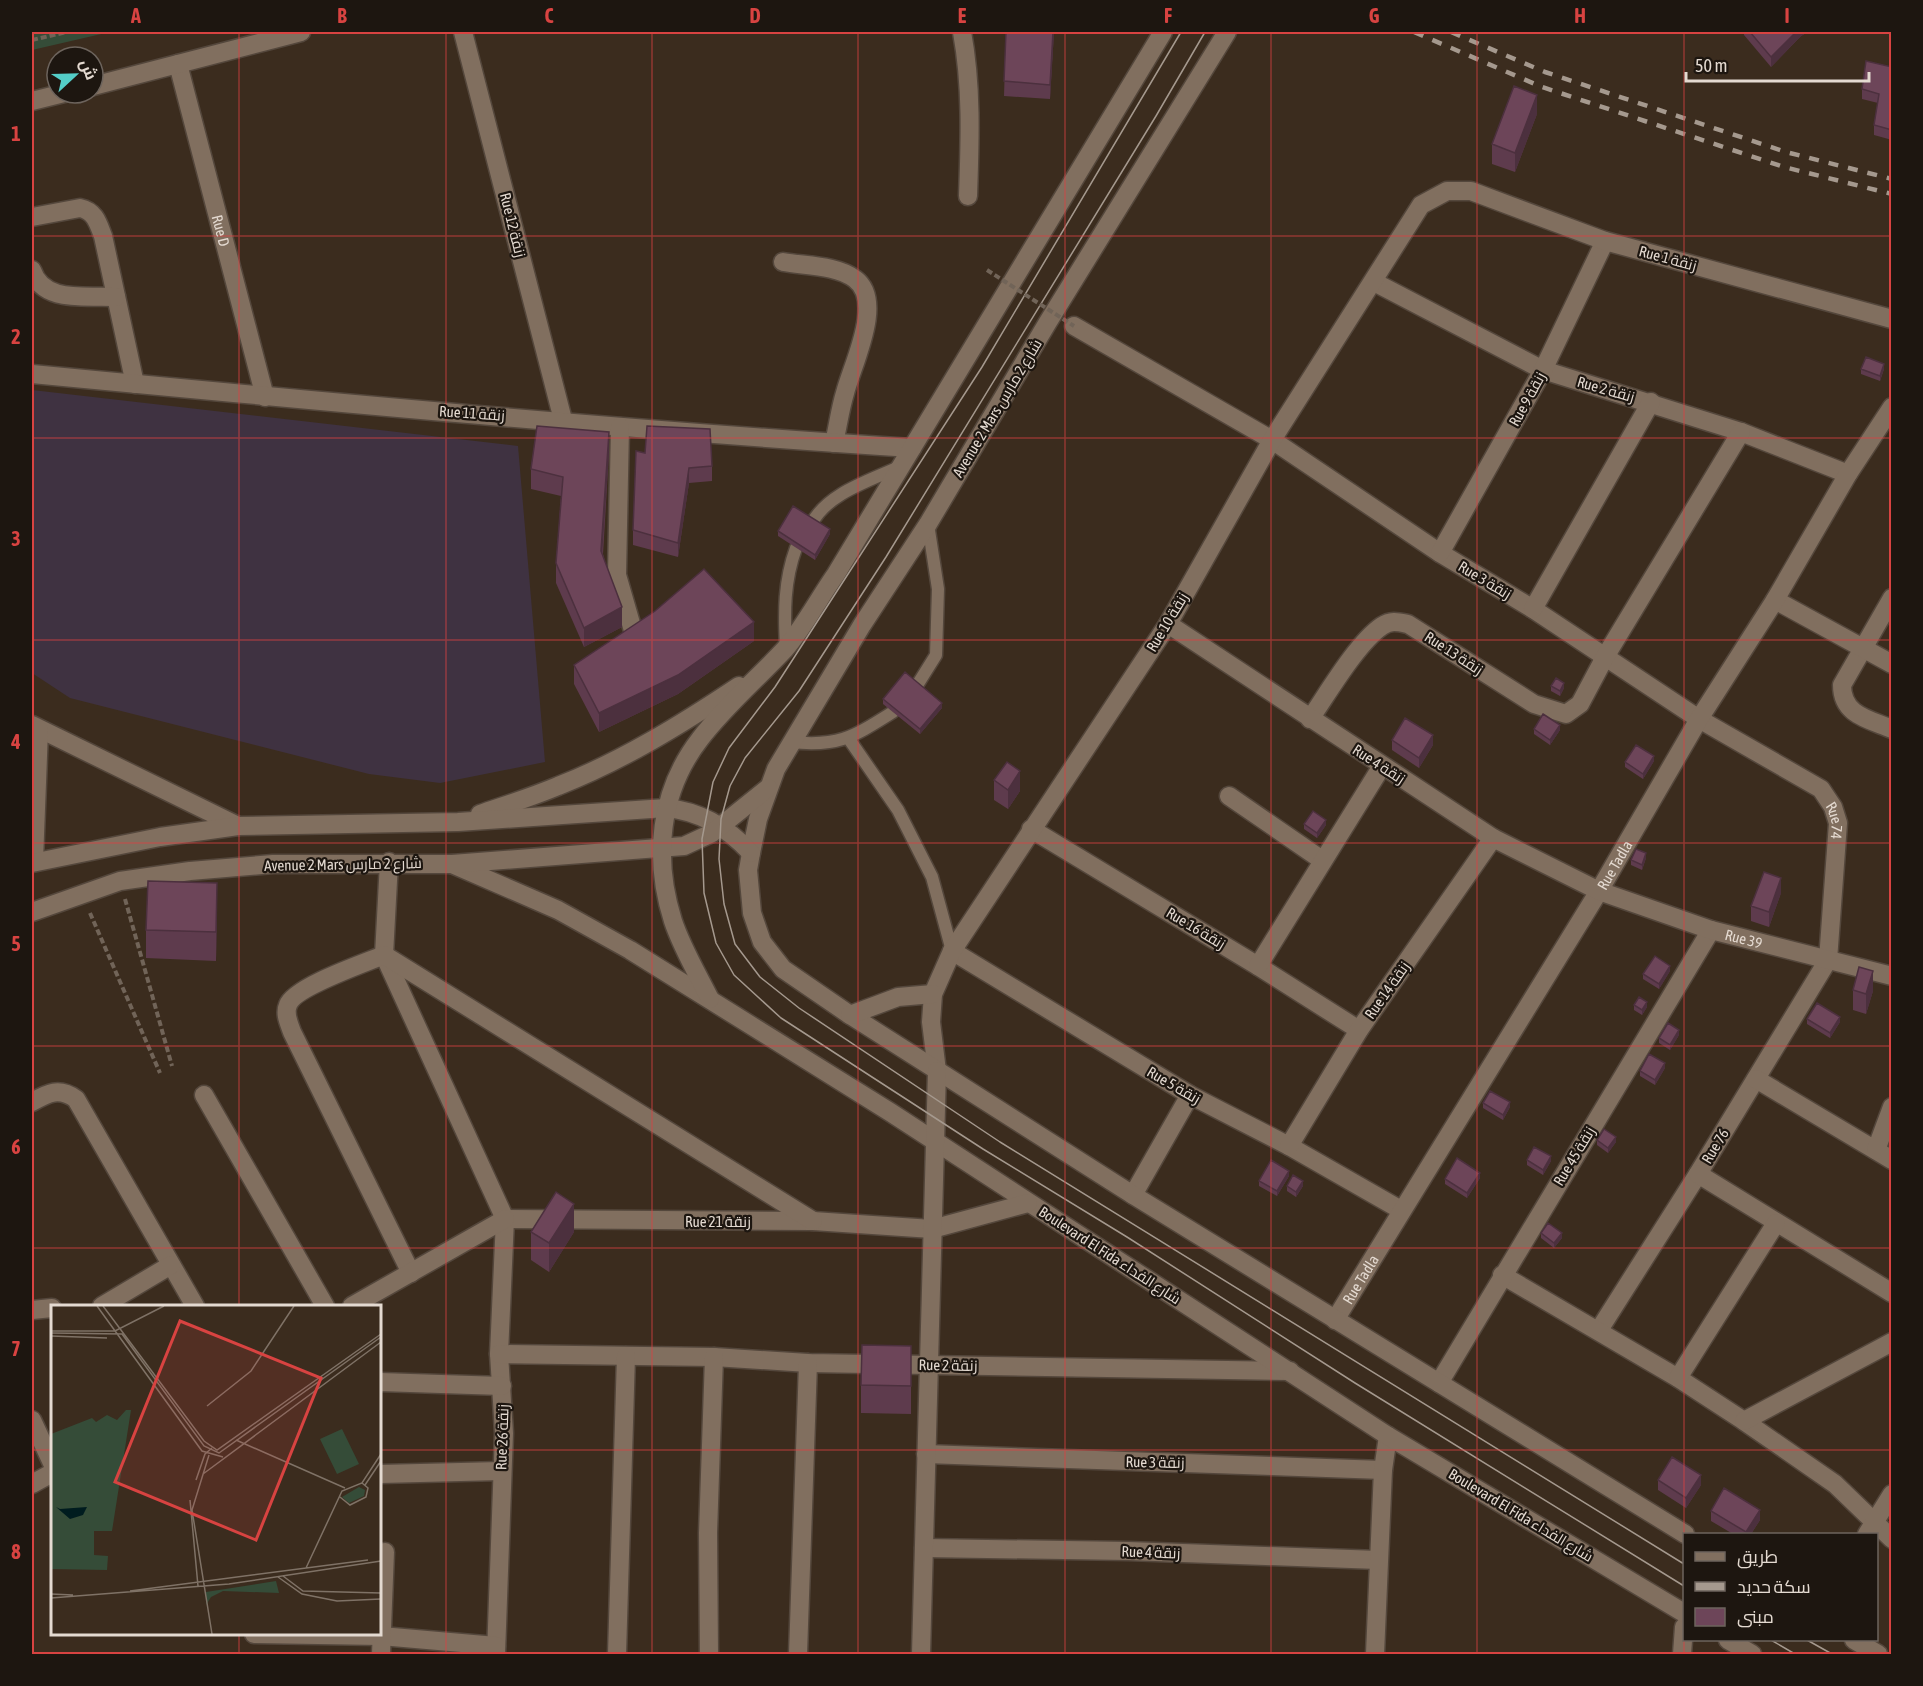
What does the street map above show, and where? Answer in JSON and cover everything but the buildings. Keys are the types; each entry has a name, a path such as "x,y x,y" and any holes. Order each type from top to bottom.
{"street":[{"path":"105,83 301,32"},
{"name":"Rue 12 زنقة","path":"463,32 563,420"},
{"path":"962,32 968,65 970,127 968,196"},
{"path":"711,1000 673,920 660,848 666,808 681,770 700,739 786,648 836,574 1163,32"},
{"name":"Avenue 2 Mars شارع 2 مارس","path":"32,912 120,881 190,871 273,864 389,862 452,864 660,848 684,846 720,827 769,786 790,742 928,524 1048,322 1227,32"},
{"name":"Rue D","path":"178,63 265,397"},
{"name":"Rue 1 زنقة","path":"1447,191 1471,191 1605,241 1892,319"},
{"name":"Rue 10 زنقة","path":"921,1654 937,1071 931,1022 933,994 952,951 1168,624 1272,440 1422,205 1447,191"},
{"path":"32,217 80,208 92,214 103,236 135,384"},
{"name":"Rue 9 زنقة","path":"1440,553 1543,370 1605,241"},
{"path":"783,262 839,271 857,279 866,297 867,314 863,338 845,392 834,443"},
{"path":"32,270 36,282 53,294 116,297"},
{"name":"Rue 2 زنقة","path":"1374,282 1543,370 1741,432 1848,474"},
{"name":"Rue 3 زنقة","path":"1074,326 1272,440 1440,553 1533,609 1698,719"},
{"name":"Rue 11 زنقة","path":"32,374 265,397 563,420 620,427 912,448"},
{"path":"1533,609 1651,402"},
{"name":"Rue Tadla","path":"1335,1320 1599,891 1698,719 1775,600 1848,474 1889,418"},
{"path":"611,651 628,644 634,634 617,575 620,427"},
{"path":"1605,657 1741,432"},
{"path":"1892,598 1842,685 1842,696 1851,712 1892,729"},
{"path":"1775,600 1892,664"},
{"name":"Rue 13 زنقة","path":"1310,719 1366,640 1382,625 1394,621 1408,624 1534,704 1553,712 1566,714 1580,704 1605,657"},
{"name":"Rue 4 زنقة","path":"1168,624 1493,838 1599,891"},
{"path":"458,822 559,786 626,753 679,726 763,671"},
{"name":"Rue 74","path":"1698,719 1821,789 1833,807 1838,823 1838,852 1828,960"},
{"path":"238,826 35,728 33,862 160,837 238,826 458,822 666,808 686,810 720,827 739,840 750,853"},
{"path":"1258,966 1382,766"},
{"path":"769,786 758,819 748,870 752,913 762,942 783,969 850,1015 1133,1195 1683,1533"},
{"path":"1229,796 1322,860"},
{"name":"Rue 16 زنقة","path":"1031,830 1258,966 1359,1030"},
{"name":"Rue 14 زنقة","path":"1289,1146 1359,1030 1493,838"},
{"path":"354,1305 505,1219 384,955 389,862"},
{"name":"Boulevard El Fida شارع الفداء","path":"452,864 558,910 630,950 935,1142 1388,1436 1683,1612"},
{"name":"Rue 39","path":"1599,891 1711,930 1892,976"},
{"name":"Rue 45 زنقة","path":"1439,1383 1711,930"},
{"name":"Rue 5 زنقة","path":"952,951 1190,1095 1289,1146 1401,1210"},
{"path":"384,955 813,1221"},
{"path":"384,955 304,990 288,1002 285,1013 292,1032 411,1273"},
{"name":"Rue 76","path":"1599,1330 1698,1174 1828,960"},
{"path":"850,1015 898,997 933,994"},
{"path":"1756,1079 1884,1155 1892,1107"},
{"path":"40,1097 67,1092 76,1099 194,1305"},
{"path":"204,1095 324,1305"},
{"path":"1133,1195 1190,1095"},
{"path":"1698,1174 1892,1293"},
{"name":"Rue 21 زنقة","path":"505,1219 813,1221 932,1229 1028,1203"},
{"name":"Rue 26 زنقة","path":"496,1650 504,1433 499,1354 505,1219"},
{"path":"1678,1378 1776,1223"},
{"path":"104,1305 171,1265"},
{"path":"1502,1275 1599,1330 1744,1421 1835,1484 1870,1529 1892,1539"},
{"path":"32,1310 51,1308"},
{"path":"1744,1421 1892,1342"},
{"name":"Rue 2 زنقة","path":"499,1354 714,1357 808,1363 1290,1371"},
{"path":"617,1654 626,1356"},
{"path":"709,1654 708,1533 714,1357"},
{"path":"798,1654 808,1363"},
{"path":"381,1382 502,1386"},
{"path":"32,1420 51,1461"},
{"path":"1375,1654 1383,1470 1388,1436"},
{"name":"Rue 3 زنقة","path":"926,1454 1383,1470"},
{"path":"381,1474 501,1472"},
{"path":"32,1484 51,1474"},
{"path":"1870,1529 1892,1494"},
{"name":"Rue 4 زنقة","path":"924,1548 1128,1551 1378,1560"},
{"path":"381,1645 385,1552"},
{"path":"276,1635 381,1645 496,1650"},
{"path":"1730,1641 1752,1654"},
{"path":"1856,1641 1878,1654"}],"lane":[{"path":"812,523 819,510 839,496 903,465"},
{"path":"916,687 936,655 938,589 928,524"},
{"path":"786,648 784,606 788,570 796,548"},
{"path":"790,742 818,745 849,739 893,712"},
{"path":"849,739 898,810 932,876 952,951"}],"path":[{"path":"32,40 67,32"},
{"path":"987,270 1074,326"},
{"path":"120,881 172,1066"},
{"path":"81,893 160,1072"}],"shaded area":[{"path":"32,390 518,446 545,762 440,783 369,774 70,698 32,673"}],"green space":[{"path":"32,32 110,32 45,45 45,47 32,50"}],"tram line":[{"path":"1181,32 982,367 775,687 729,748 713,782 702,839 704,893 716,943 734,975 781,1018 983,1149 1127,1237 1355,1383 1683,1585"},
{"path":"1205,32 886,557 799,691 745,758 730,786 721,819 719,859 724,904 735,944 760,977 799,1008 1000,1142 1683,1563"},
{"path":"1773,1641 1795,1654"},
{"path":"1809,1641 1832,1654"}],"railway":[{"path":"1414,32 1542,87 1784,167 1892,194"},
{"path":"1451,32 1545,72 1786,152 1892,179"}]}
